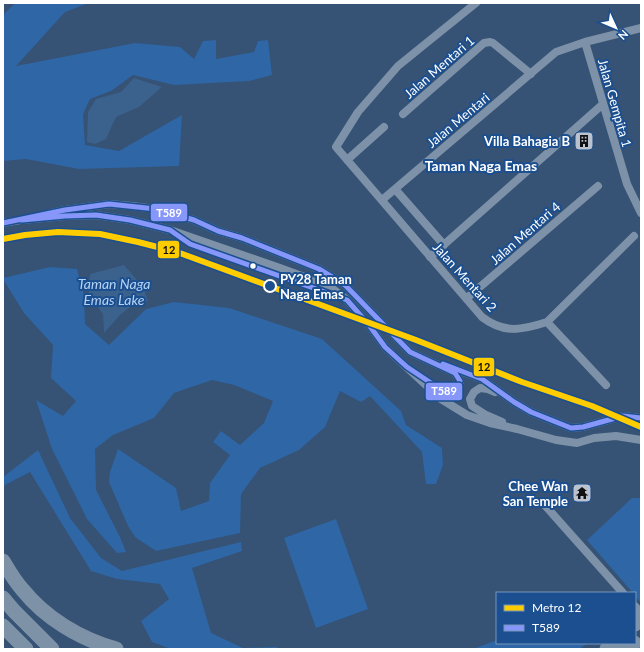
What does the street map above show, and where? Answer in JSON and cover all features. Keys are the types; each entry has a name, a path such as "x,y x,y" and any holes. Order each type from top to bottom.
{"highway":[{"path":"3,561 21,589 43,610 78,634 116,649"},
{"path":"3,598 49,646"},
{"path":"3,626 26,649"}],"street":[{"name":"Jalan Mentari 2","path":"476,3 398,66 358,112 336,147 482,316 491,324 505,328 521,329 546,322 634,236"},
{"name":"Jalan Mentari","path":"382,200 556,52 585,42 641,28"},
{"name":"Jalan Mentari 1","path":"403,114 484,43 490,42 495,44 531,74"},
{"name":"Jalan Gempita 1","path":"585,42 627,184 641,213"},
{"path":"430,256 603,104"},
{"path":"347,160 384,127"},
{"name":"Jalan Mentari 4","path":"467,298 598,186"},
{"path":"395,189 444,245"},
{"path":"22,220 65,210 109,204 156,209 194,220 218,231 242,238 319,269 345,285 410,352 455,373 460,381 454,392 446,393 406,367"},
{"path":"3,223 65,216 96,215 130,220 170,230 329,286 346,300 369,325 385,346 406,367 441,399 467,415 490,423 556,440 577,443 594,438 616,436 641,440"},
{"path":"546,322 606,385"},
{"path":"410,352 482,379 514,402"},
{"path":"517,429 486,415 472,406 470,399 474,392 480,388 488,388 532,412 571,428 583,427 623,416 641,418"},
{"path":"542,502 622,592"}],"shaded area":[{"path":"15,3 89,3 65,12 16,66 135,43 180,47 194,59 203,41 216,40 216,59 254,52 258,41 268,40 272,75 249,81 174,85 133,75 111,91 90,99 83,114 85,145 119,151 182,115 179,166 79,169 26,159 3,161 3,15"},
{"path":"50,267 77,269 84,295 85,324 109,345 146,309 174,302 229,308 322,339 401,411 406,425 442,448 443,465 436,484 426,484 422,452 370,396 361,402 340,391 325,427 299,450 260,468 241,494 240,533 156,551 135,537 128,526 109,482 110,472 118,449 176,488 181,511 209,501 210,483 230,455 213,442 221,431 240,445 264,423 273,401 234,385 212,380 174,393 154,418 113,435 95,449 96,490 126,552 117,553 87,519 52,449 36,400 63,416 76,401 51,378 53,345 24,313 3,279"},
{"path":"38,450 70,518 101,558 122,571 241,542 242,551 192,568 211,633 243,648 276,647 279,649 171,649 152,642 141,621 169,599 160,584 117,579 91,571 30,472 3,486 3,477"},
{"path":"632,498 641,498 641,603 636,597 636,592 632,592 587,540"},
{"path":"336,519 368,609 316,628 284,538"},
{"path":"496,640 496,644 586,644 579,649 473,649"}],"water":[{"path":"134,78 162,87 139,107 116,117 106,139 95,144 87,142 88,112 96,99 121,92"},
{"name":"Taman Naga Emas Lake","path":"124,265 143,287 148,301 133,305 121,314 104,333 103,314 95,303 88,304 90,274"}],"metro line":[{"name":"12","path":"3,239 58,232 100,234 177,252 416,340 522,382 592,406 641,427"}],"transit line":[{"name":"T589","path":"3,223 65,210 109,204 156,209 194,220 218,231 242,238 319,269 345,285 410,352 455,373 460,381 454,392 446,393 407,367 385,347 369,325 347,300 190,244 170,230 130,220 96,215 22,220"},
{"name":"T589","path":"443,364 482,379 514,402 531,412 571,428 583,427 623,416 641,418"}],"place":[{"name":"Villa Bahagia B","path":"584,141"},
{"name":"PY28 Taman Naga Emas","path":"270,286"},
{"name":"Chee Wan San Temple","path":"582,493"}],"district":[{"name":"Taman Naga Emas","path":"481,165"}]}
